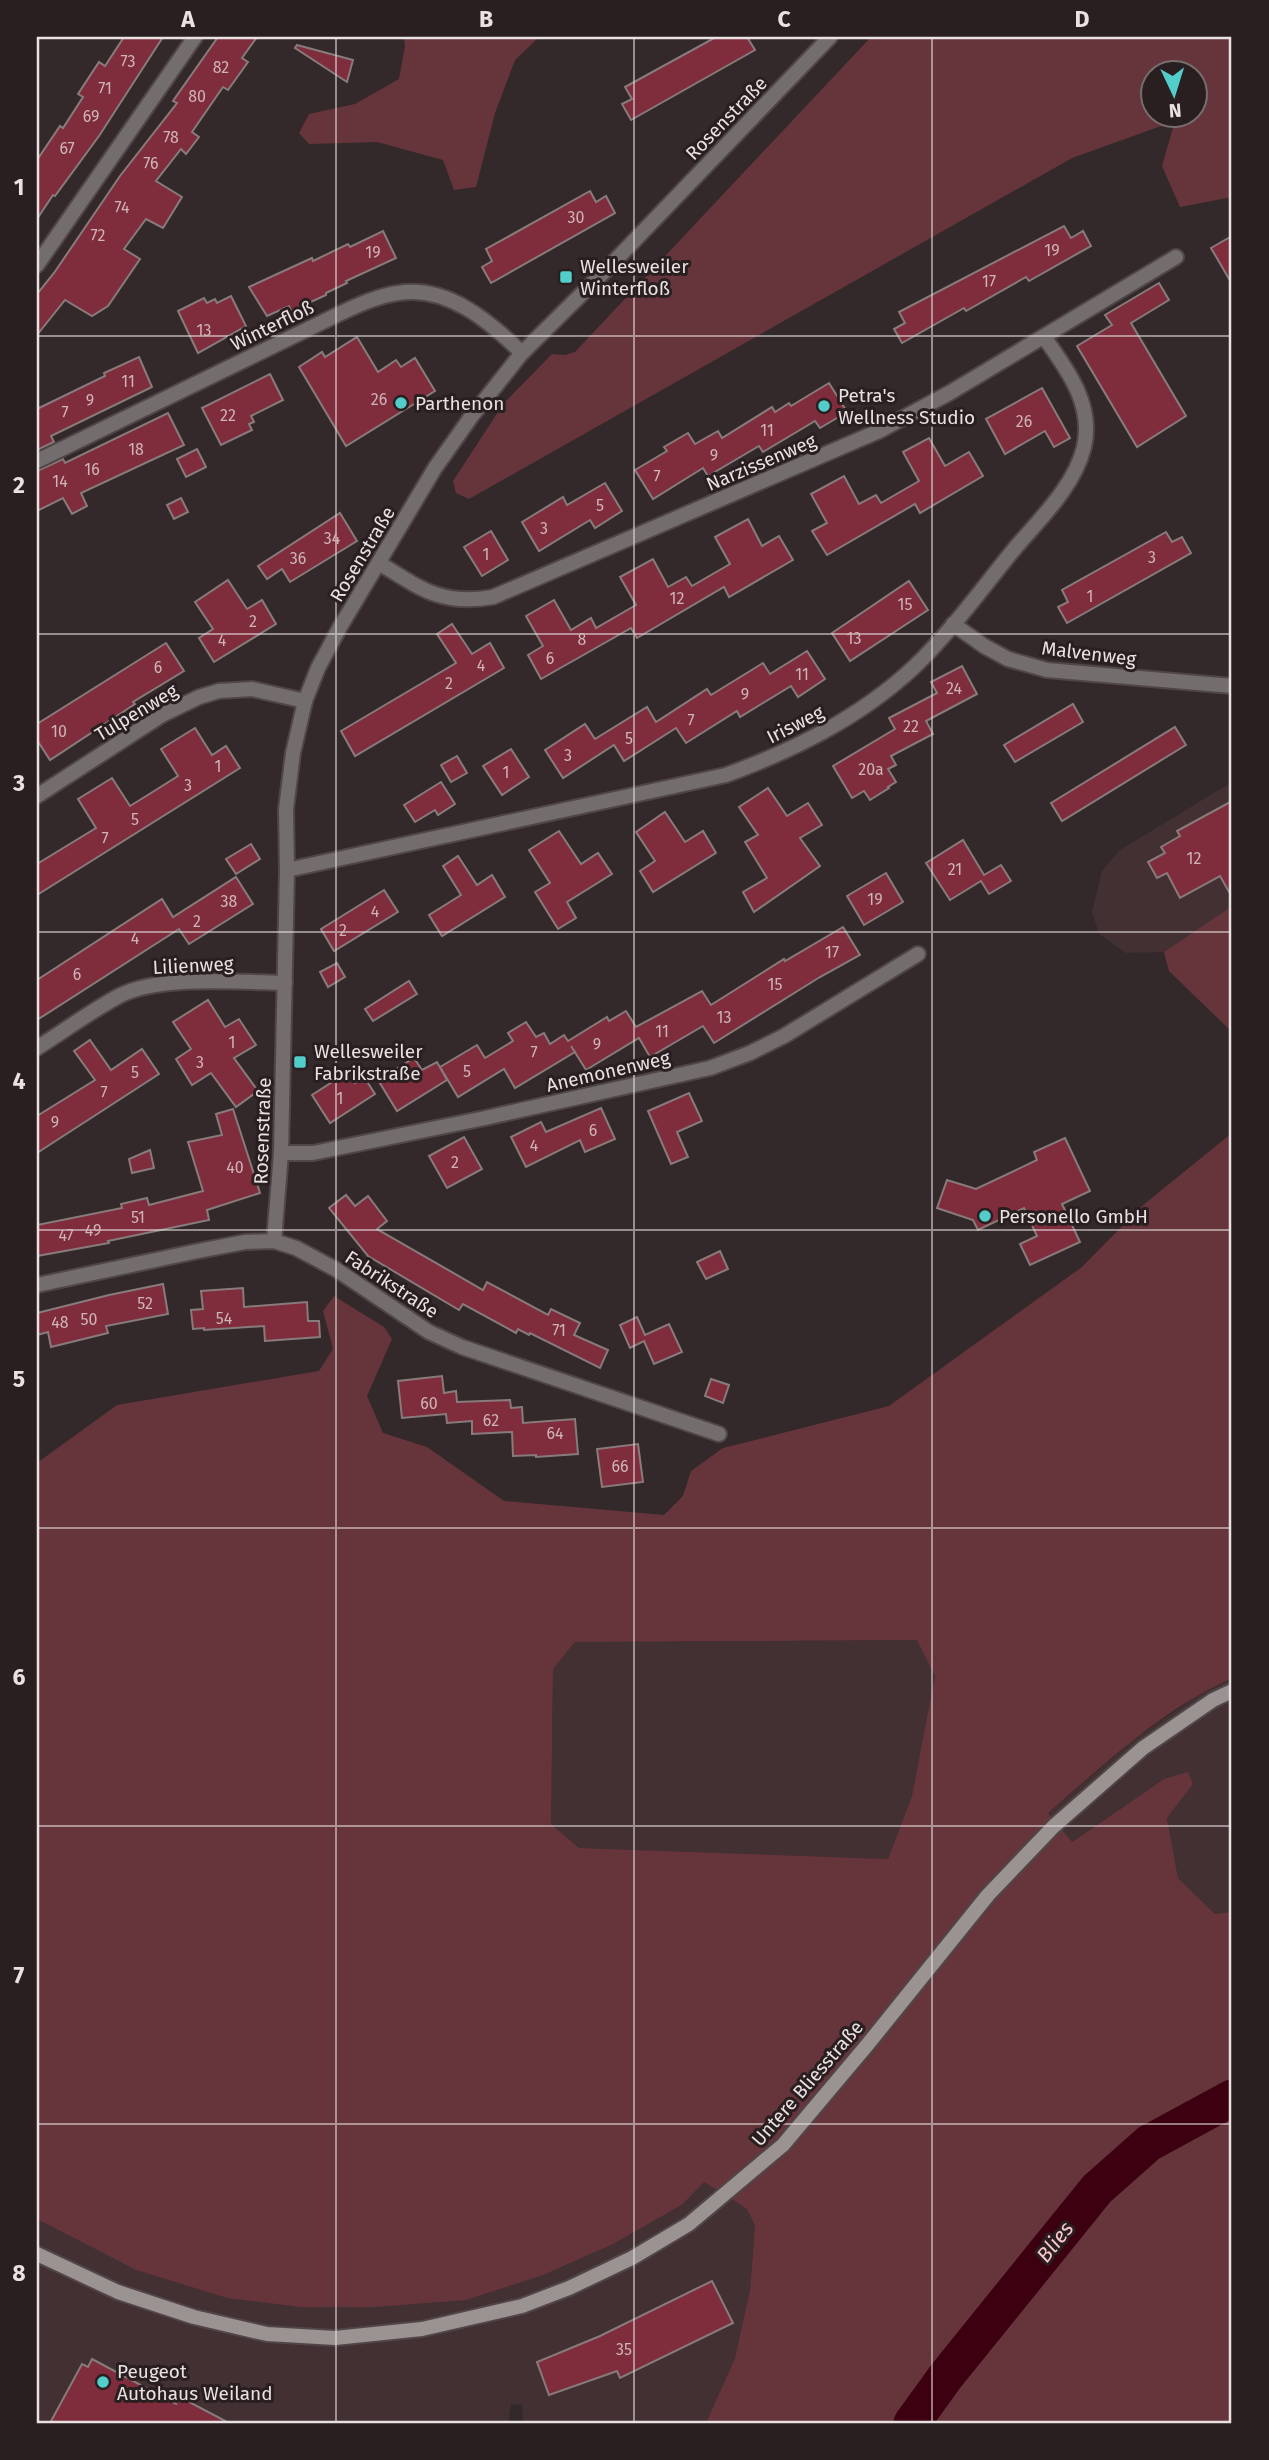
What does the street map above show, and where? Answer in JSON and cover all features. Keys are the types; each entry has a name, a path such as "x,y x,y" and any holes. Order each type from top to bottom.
{"main road":[{"name":"Untere Bliesstraße","path":"37,2254 118,2292 194,2317 267,2334 335,2338 422,2329 522,2306 569,2288 632,2258 688,2224 783,2145 868,2045 988,1895 1054,1826 1143,1748 1213,1700 1232,1691"}],"street":[{"path":"37,264 195,37"},
{"name":"Rosenstraße","path":"274,1241 281,1153 286,809 293,753 305,702 318,668 435,468 522,353 616,260 830,37"},
{"name":"Narzissenweg","path":"379,563 412,584 447,600 469,601 493,597 879,431 1044,337 1176,257"},
{"name":"Winterfloß","path":"37,461 373,298 398,292 429,293 467,307 497,329 522,353"},
{"name":"Irisweg","path":"287,870 726,775 780,755 831,729 870,703 913,668 953,624 1059,495 1076,470 1084,446 1086,421 1081,398 1069,372 1044,337"},
{"name":"Malvenweg","path":"953,624 1008,659 1047,670 1232,686"},
{"name":"Tulpenweg","path":"37,796 162,715 198,697 219,691 252,689 305,702"},
{"name":"Anemonenweg","path":"281,1153 313,1153 710,1068 750,1053 784,1036 918,954"},
{"name":"Lilienweg","path":"37,1048 120,995 145,987 173,983 285,982"},
{"name":"Fabrikstraße","path":"37,1285 245,1242 274,1241 296,1248 337,1270 429,1332 462,1347 719,1434"}],"shaded area":[{"path":"404,37 539,37 515,60 495,113 476,187 454,190 443,160 377,142 309,144 299,133 309,114 355,104 399,79"},
{"path":"871,37 1232,37 1232,197 1180,207 1162,166 1172,130 1210,130 1210,60 1140,60 1140,130 1150,130 1072,158 469,499 456,493 453,481 504,403 552,354 565,355 575,352"},
{"path":"1232,782 1232,906 1164,952 1126,953 1099,934 1092,912 1102,871 1120,850"},
{"path":"1232,906 1232,1032 1169,971 1164,952"},
{"path":"1232,1133 1232,1678 1158,1721 1048,1813 1072,1842 1164,1779 1188,1772 1193,1784 1167,1818 1178,1878 1215,1914 1232,1912 1232,2423 706,2423 735,2358 750,2290 755,2226 747,2209 704,2182 683,2204 613,2244 543,2275 466,2300 374,2307 301,2307 227,2298 136,2270 37,2219 37,1463 117,1405 319,1371 333,1349 323,1311 334,1296 384,1327 392,1339 367,1396 383,1433 427,1447 504,1501 664,1515 683,1496 691,1471 723,1448 889,1406 1082,1267 1142,1206","holes":["917,1640 935,1676 912,1796 888,1859 579,1848 551,1824 553,1669 575,1642"]},
{"path":"917,1640 936,1676 912,1796 888,1859 579,1848 551,1824 553,1669 575,1642"},
{"path":"1232,1678 1232,1912 1215,1914 1178,1878 1167,1818 1193,1784 1164,1779 1071,1842 1048,1813 1137,1737 1207,1689"},
{"path":"704,2182 747,2209 755,2226 750,2290 735,2358 706,2423 523,2423 522,2405 511,2404 508,2423 37,2423 37,2219 136,2270 227,2298 683,2204"}],"building":[{"path":"124,37 163,37 99,136 37,219 37,160 60,126 63,128 83,97 78,94 99,62 105,66"},
{"path":"218,37 257,37 242,58 248,62 228,90 223,87 192,132 199,137 186,154 181,149 156,181 182,197 163,228 146,219 124,249 140,259 108,306 92,316 65,300 37,335 37,294 120,176 177,103 173,101"},
{"path":"716,37 747,37 755,50 631,120 622,104 632,99 625,87"},
{"path":"297,45 353,60 347,82 295,48"},
{"path":"590,191 596,202 606,196 615,213 491,283 482,267 492,261 486,249"},
{"path":"1064,226 1071,238 1083,231 1091,246 1029,281 1026,277 966,311 964,308 902,343 894,329 905,323 899,312"},
{"path":"383,231 396,258 291,311 289,306 267,316 249,287 312,258 313,261 348,244 350,247"},
{"path":"1232,236 1232,284 1211,248"},
{"path":"1159,283 1169,300 1131,323 1186,416 1137,447 1077,346 1112,325 1105,315"},
{"path":"231,296 246,326 198,353 178,311 204,298 207,303 215,299 217,303"},
{"path":"357,337 378,372 396,360 401,367 415,358 435,391 346,446 299,367 322,352 325,357"},
{"path":"139,357 152,387 51,436 54,442 37,450 37,409"},
{"path":"270,374 283,400 251,416 254,422 249,424 252,430 221,445 202,408"},
{"path":"829,383 847,412 820,428 815,421 763,452 759,446 708,476 703,468 653,499 635,470 667,451 664,447 688,433 695,444 718,431 722,438 772,407 775,412 789,403 791,406"},
{"path":"1042,388 1070,438 1054,447 1045,431 1005,454 986,419"},
{"path":"168,413 184,445 81,493 87,506 72,514 63,498 37,511 37,471 63,459 65,463"},
{"path":"929,438 945,466 969,452 983,476 920,513 915,504 827,555 812,531 827,523 811,494 844,476 859,504 876,495 881,503 919,481 903,452"},
{"path":"197,449 206,467 186,477 177,459"},
{"path":"605,483 622,511 595,528 590,520 539,551 522,522 563,497 567,505"},
{"path":"181,498 188,512 174,519 167,505"},
{"path":"340,513 357,541 290,582 282,569 267,579 258,566"},
{"path":"748,519 762,546 779,536 793,560 729,597 724,587 637,638 631,628 541,679 528,655 543,646 526,616 554,600 571,630 591,618 596,628 636,605 620,577 653,559 668,587 686,577 692,586 730,564 715,537"},
{"path":"491,531 508,560 482,576 464,547"},
{"path":"1166,532 1172,542 1182,537 1191,553 1067,623 1058,607 1068,602 1062,590"},
{"path":"228,580 247,609 262,600 276,624 214,662 199,638 213,629 195,602"},
{"path":"909,581 928,610 850,661 832,633"},
{"path":"452,624 472,654 490,643 504,668 355,756 341,731 456,663 437,634"},
{"path":"166,643 184,671 133,702 135,704 50,760 37,740 37,724"},
{"path":"807,651 825,679 798,697 791,686 740,717 737,711 686,743 676,728 624,761 614,745 563,778 545,750 585,724 595,739 647,707 656,722 707,689 711,695 763,663 770,674"},
{"path":"962,666 977,694 926,721 933,734 891,756 896,765 888,769 896,782 889,788 870,800 864,791 852,798 833,766 895,729 889,718 937,693 931,682"},
{"path":"1073,704 1083,722 1015,762 1004,745"},
{"path":"1175,727 1186,745 1062,821 1051,803"},
{"path":"195,728 212,755 226,746 240,768 37,895 37,864 96,828 78,799 112,778 130,806 178,776 161,749"},
{"path":"511,749 529,777 502,795 483,766"},
{"path":"457,756 467,773 451,782 441,765"},
{"path":"441,782 455,804 438,815 435,810 415,822 404,805"},
{"path":"768,788 787,816 808,803 822,825 800,838 820,866 754,912 743,892 767,878 745,842 758,835 739,807"},
{"path":"1232,801 1232,897 1220,876 1180,898 1167,873 1157,878 1148,862 1165,853 1161,847 1180,836 1177,831"},
{"path":"665,812 685,842 703,831 716,853 653,892 640,871 655,861 636,832"},
{"path":"559,831 581,864 598,853 612,874 567,902 576,918 558,929 535,892 550,883 529,850"},
{"path":"963,840 984,875 1001,865 1011,881 989,894 981,881 950,900 926,863"},
{"path":"251,844 260,859 236,874 226,859"},
{"path":"458,856 477,885 492,875 505,897 442,936 429,915 461,895 443,866"},
{"path":"886,873 903,902 864,925 847,896"},
{"path":"236,877 253,904 189,944 179,929 37,1020 37,980 162,899 173,917"},
{"path":"384,890 398,912 334,951 321,929"},
{"path":"843,927 860,955 714,1043 703,1026 650,1057 639,1038 586,1070 575,1052 515,1088 504,1069 458,1097 440,1067 477,1045 485,1058 513,1041 508,1033 526,1022 536,1037 544,1033 550,1044 564,1035 568,1041 607,1017 609,1021 626,1011 636,1027 702,991 711,1005 784,959 785,961"},
{"path":"337,963 345,977 328,987 320,972"},
{"path":"409,981 417,994 373,1021 365,1009"},
{"path":"208,1000 225,1027 239,1019 256,1045 234,1058 258,1091 236,1107 211,1073 192,1085 176,1059 191,1049 173,1022"},
{"path":"90,1040 111,1070 142,1049 159,1074 37,1153 37,1116 95,1080 74,1051"},
{"path":"414,1058 422,1070 437,1062 447,1080 397,1111 378,1080"},
{"path":"348,1072 355,1083 364,1077 375,1094 330,1123 312,1095"},
{"path":"689,1093 702,1121 677,1132 688,1157 671,1164 648,1111"},
{"path":"601,1108 615,1139 585,1152 580,1140 526,1167 511,1137 541,1122 546,1132"},
{"path":"233,1109 260,1193 207,1210 209,1220 37,1256 37,1225 122,1208 121,1204 147,1198 149,1205 203,1191 188,1142 222,1135 216,1114"},
{"path":"464,1137 482,1169 447,1188 429,1156"},
{"name":"Personello GmbH","path":"1065,1138 1090,1191 1062,1204 1080,1242 1030,1265 1020,1244 1037,1236 1024,1208 978,1230 973,1220 937,1208 947,1180 976,1189 1037,1160 1034,1152"},
{"path":"150,1150 154,1168 132,1173 129,1159"},
{"path":"346,1195 355,1206 368,1196 387,1221 377,1229 483,1290 487,1282 548,1315 551,1309 580,1323 574,1335 608,1350 600,1368 530,1333 529,1335 518,1329 516,1333 463,1304 459,1310 368,1256 329,1208"},
{"path":"720,1251 728,1269 706,1279 697,1262"},
{"path":"163,1284 168,1314 106,1326 108,1333 51,1347 48,1332 37,1335 37,1313"},
{"path":"243,1288 244,1307 307,1302 308,1321 319,1321 320,1337 265,1341 264,1326 193,1329 191,1310 203,1309 201,1291"},
{"path":"637,1317 645,1335 669,1324 682,1352 654,1364 644,1341 630,1348 620,1325"},
{"path":"442,1376 444,1393 456,1391 457,1402 510,1400 511,1408 522,1407 523,1423 575,1419 578,1454 513,1456 512,1432 472,1434 472,1421 447,1423 446,1414 402,1418 398,1381"},
{"path":"711,1379 729,1385 723,1403 705,1396"},
{"path":"638,1444 643,1482 602,1487 597,1449"},
{"path":"712,2281 733,2323 620,2378 617,2371 549,2395 537,2362 600,2336"},
{"name":"Peugeot Autohaus Weiland","path":"92,2359 176,2404 180,2397 229,2423 50,2423 82,2364 88,2367"}],"waterway":[{"name":"Blies","path":"912,2423 946,2376 1097,2189 1149,2143 1232,2098"}],"place":[{"name":"Wellesweiler Winterfloß","path":"566,277"},
{"name":"Parthenon","path":"401,403"},
{"name":"Petra's Wellness Studio","path":"824,406"},
{"name":"Wellesweiler Fabrikstraße","path":"300,1062"},
{"name":"Personello GmbH","path":"985,1216"},
{"name":"Peugeot Autohaus Weiland","path":"103,2382"}]}
